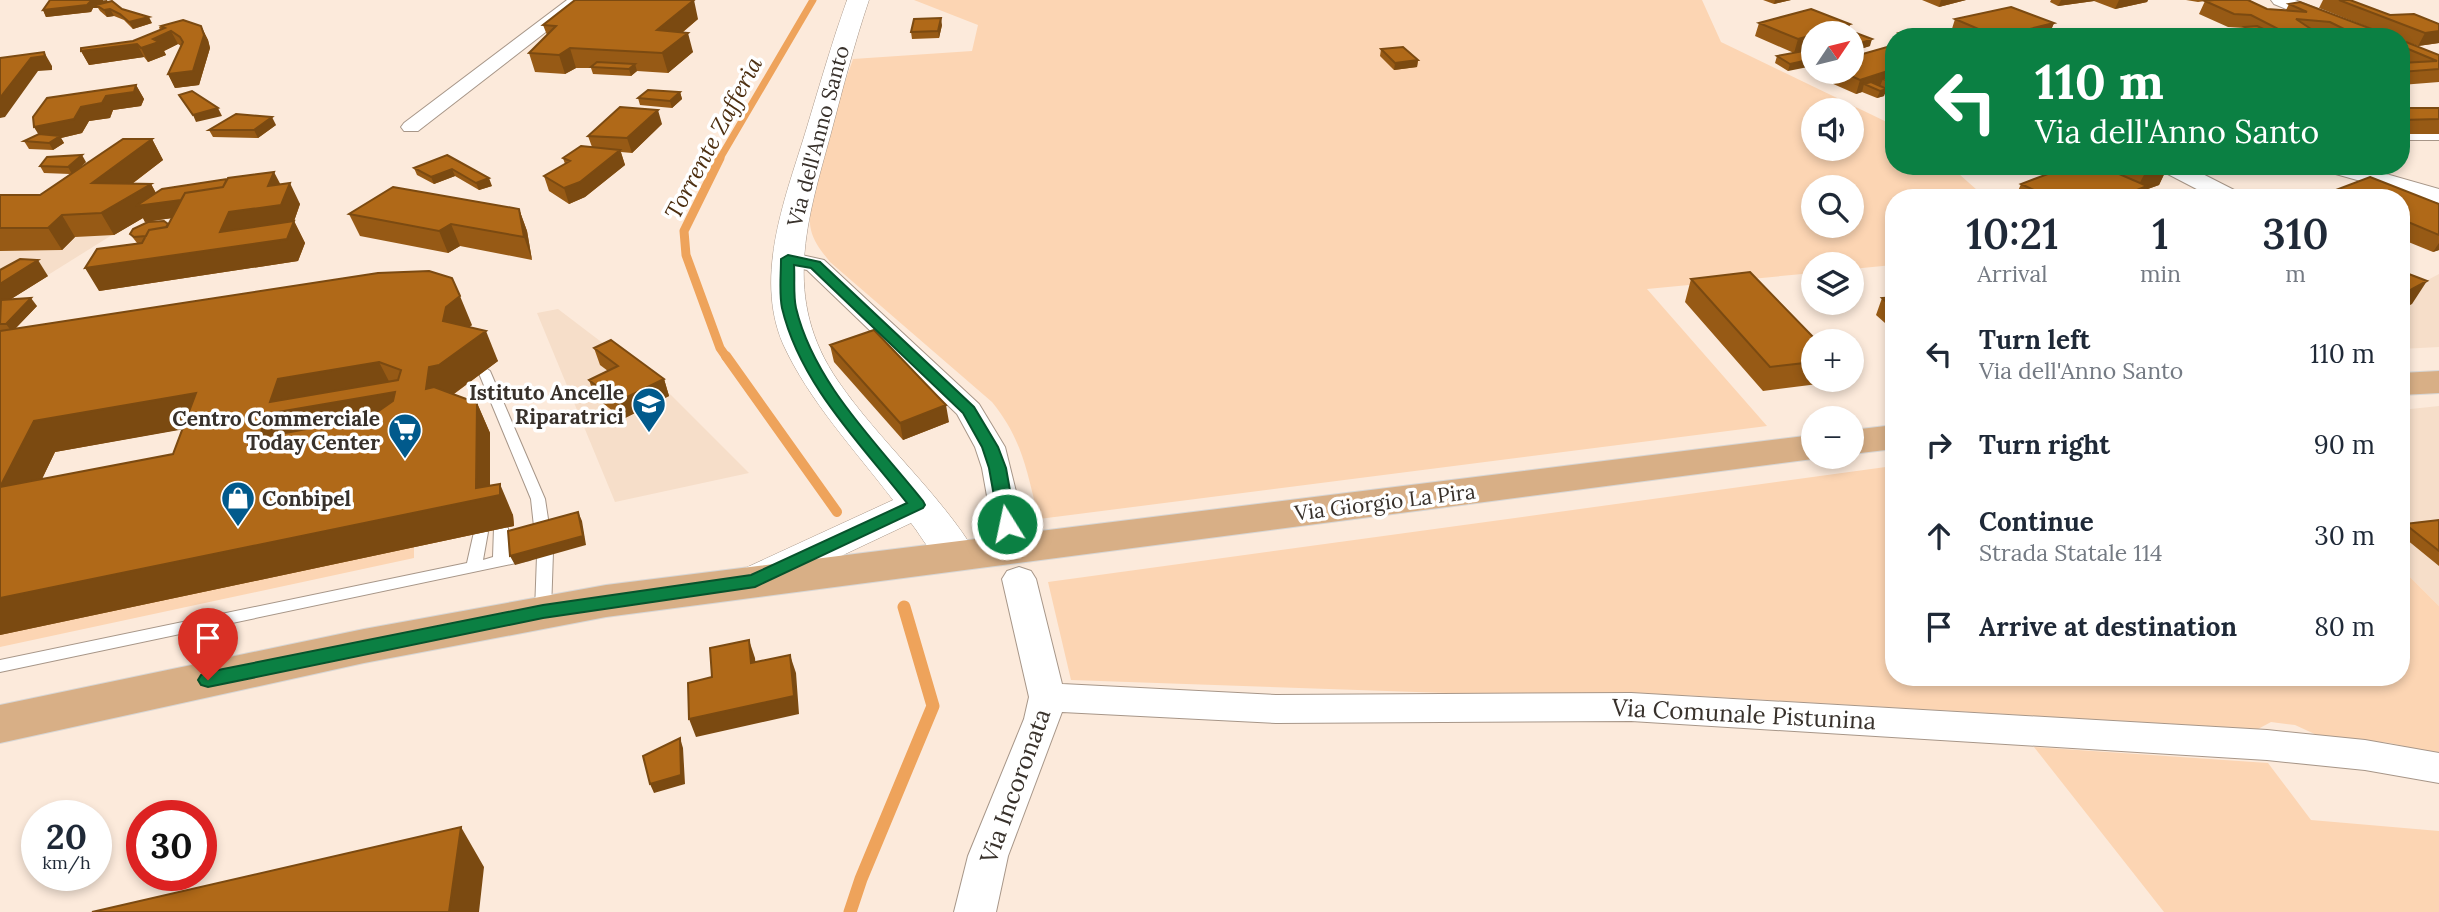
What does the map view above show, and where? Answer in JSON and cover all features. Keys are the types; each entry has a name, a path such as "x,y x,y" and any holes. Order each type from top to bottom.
{"main road":[{"path":"2410,384 2439,382"},
{"path":"1864,441 1885,438"},
{"name":"Via Giorgio La Pira","path":"0,724 363,646 543,611 755,580 1801,449"}],"street":[{"path":"411,127 578,0"},
{"name":"Via dell'Anno Santo","path":"858,0 792,225 788,259 789,306 808,361 823,386 957,555"},
{"path":"2280,0 2349,28"},
{"path":"2187,175 2215,189"},
{"path":"2365,175 2439,196"},
{"path":"788,259 815,265 969,410 990,447 998,468 1007,524"},
{"path":"755,580 917,505"},
{"name":"Via Incoronata","path":"975,912 988,856 1042,719 1046,697 1019,579"},
{"name":"Via Comunale Pistunina","path":"1046,697 1276,709 1643,707 2267,745 2365,755 2439,768"}],"lane":[{"path":"2410,137 2439,137"},
{"path":"484,371 538,499 545,552 543,611"},
{"path":"501,528 501,561"},
{"path":"474,566 481,532"},
{"path":"0,666 545,552"}],"shaded area":[{"path":"914,0 1702,0 1721,42 1801,81 1801,84 1808,84 1837,98 1801,98 1801,161 1864,161 1864,111 1885,121 1885,175 1960,175 1976,189 1885,189 1885,266 1864,268 1864,252 1801,252 1801,274 1647,289 1767,426 1039,519 1017,444 992,402 830,262 816,243 811,230 812,193 832,120 853,59 972,51 978,25"},
{"path":"176,195 0,305 0,202"},
{"path":"2439,274 2439,347 2410,349 2410,289"},
{"name":"Istituto Ancelle Riparatrici","path":"558,309 671,395 749,473 615,502 537,313"},
{"path":"2439,406 2439,606 2410,577 2410,409"},
{"path":"1885,467 1885,686 2410,686 2410,577 2439,606 2439,754 2390,743 2319,736 2295,725 2271,722 2258,729 1681,695 1475,694 1071,680 1048,582"},
{"path":"414,546 414,558 0,647 0,635"},
{"path":"2034,747 2268,763 2311,820 2439,831 2439,912 2164,912"}],"building":[{"path":"50,0 103,0 87,5 43,10"},
{"path":"575,0 694,0 657,30 688,33 662,53 570,48 559,55 529,53 556,26 543,25"},
{"path":"2248,0 2267,9 2307,12 2289,4 2300,2 2369,28 2342,28 2330,22 2296,19 2310,28 2276,28 2251,15 2234,14 2205,1"},
{"path":"2339,0 2350,0 2390,15 2414,14 2439,24 2439,31 2425,33"},
{"path":"112,1 122,9 149,17 129,22 120,14 96,5"},
{"path":"2011,7 2054,23 2034,28 1976,28 1955,19"},
{"path":"1811,9 1842,21 1801,21 1801,38 1798,39 1759,23"},
{"path":"941,18 938,31 911,32 914,19"},
{"path":"183,20 201,26 204,35 193,71 168,74 183,42 171,31 153,39 159,42 141,48 137,44 81,51 81,48 133,41 165,28 161,26"},
{"path":"2410,44 2439,55 2439,69 2410,71 2410,62 2437,61 2410,50"},
{"path":"1403,47 1418,60 1395,63 1381,49"},
{"path":"1885,48 1885,72 1864,79 1864,54"},
{"path":"44,52 45,56 31,58 0,98 0,58"},
{"path":"1801,52 1801,62 1790,64 1777,56"},
{"path":"597,62 635,64 629,69 591,67"},
{"path":"1871,82 1885,88 1880,91 1864,84"},
{"path":"136,85 134,92 106,96 102,103 81,107 74,119 34,127 33,117 47,98"},
{"path":"648,90 680,92 670,101 638,98"},
{"path":"192,91 218,108 193,115 179,95"},
{"path":"620,107 658,110 627,138 588,136"},
{"path":"2410,108 2439,108 2439,119 2410,120"},
{"path":"236,114 272,117 254,130 209,130"},
{"path":"39,134 60,136 49,143 24,141"},
{"path":"123,139 152,139 92,183 151,184 101,213 62,215 48,228 0,228 0,195 40,195"},
{"path":"581,146 620,150 580,182 564,188 544,176 570,161 563,158"},
{"path":"82,155 68,167 40,166 47,157"},
{"path":"447,155 489,178 476,183 452,169 431,177 414,168"},
{"path":"274,172 268,186 290,183 281,205 229,212 220,232 294,221 287,239 85,268 97,249 142,243 149,230 167,227 185,193 223,187 228,178"},
{"path":"2045,175 2121,175 2147,186 2139,189 2032,189 2021,184"},
{"path":"2370,177 2401,189 2338,189"},
{"path":"227,179 223,187 185,193 181,200 136,206 162,189"},
{"path":"393,187 519,209 524,237 451,224 439,231 349,214"},
{"path":"2410,193 2439,204 2439,235 2410,223"},
{"path":"164,221 168,224 166,227 149,230 146,236 134,237 130,234 133,229 148,222"},
{"path":"20,259 38,260 0,284 0,270"},
{"name":"Centro Commerciale Today Center","path":"429,271 452,278 460,296 446,307 443,321 486,331 439,365 429,367 426,389 434,387 477,403 476,488 500,484 500,495 0,598 0,487 0,331 378,273","holes":["379,362 401,370 398,380 270,402 278,379","395,392 393,401 370,417 259,438 267,414","196,393 173,454 0,487 34,421"]},
{"path":"1750,272 1805,329 1801,329 1801,363 1770,367 1691,279"},
{"path":"2410,274 2427,281 2410,290"},
{"path":"31,298 6,324 0,324 1,300"},
{"path":"874,330 946,405 900,423 830,345"},
{"path":"611,340 664,379 617,402 589,380 618,366 594,348"},
{"path":"578,512 583,536 510,556 508,531"},
{"path":"2439,520 2439,551 2410,528 2410,523"},
{"path":"749,640 751,663 790,655 794,696 689,719 688,683 712,677 710,648"},
{"path":"680,738 681,775 650,784 643,756"},
{"path":"461,827 449,912 92,912 183,891 217,891 217,883"}],"waterway":[{"name":"Torrente Zafferia","path":"719,160 813,0"},
{"name":"Torrente Zafferia","path":"719,160 684,231 686,255 720,348 727,358"},
{"name":"Torrente Zafferia","path":"726,356 837,512"},
{"name":"Torrente Zafferia","path":"850,912 861,879 933,706 904,607"}],"place":[{"name":"Istituto Ancelle Riparatrici","path":"649,434"},
{"name":"Centro Commerciale Today Center","path":"405,460"},
{"name":"Conbipel","path":"238,528"}],"route":[{"path":"208,680 543,611 755,580 917,505 823,386 808,361 799,342 789,306 788,259 815,265 969,410 990,447 998,468 1007,524"}]}
